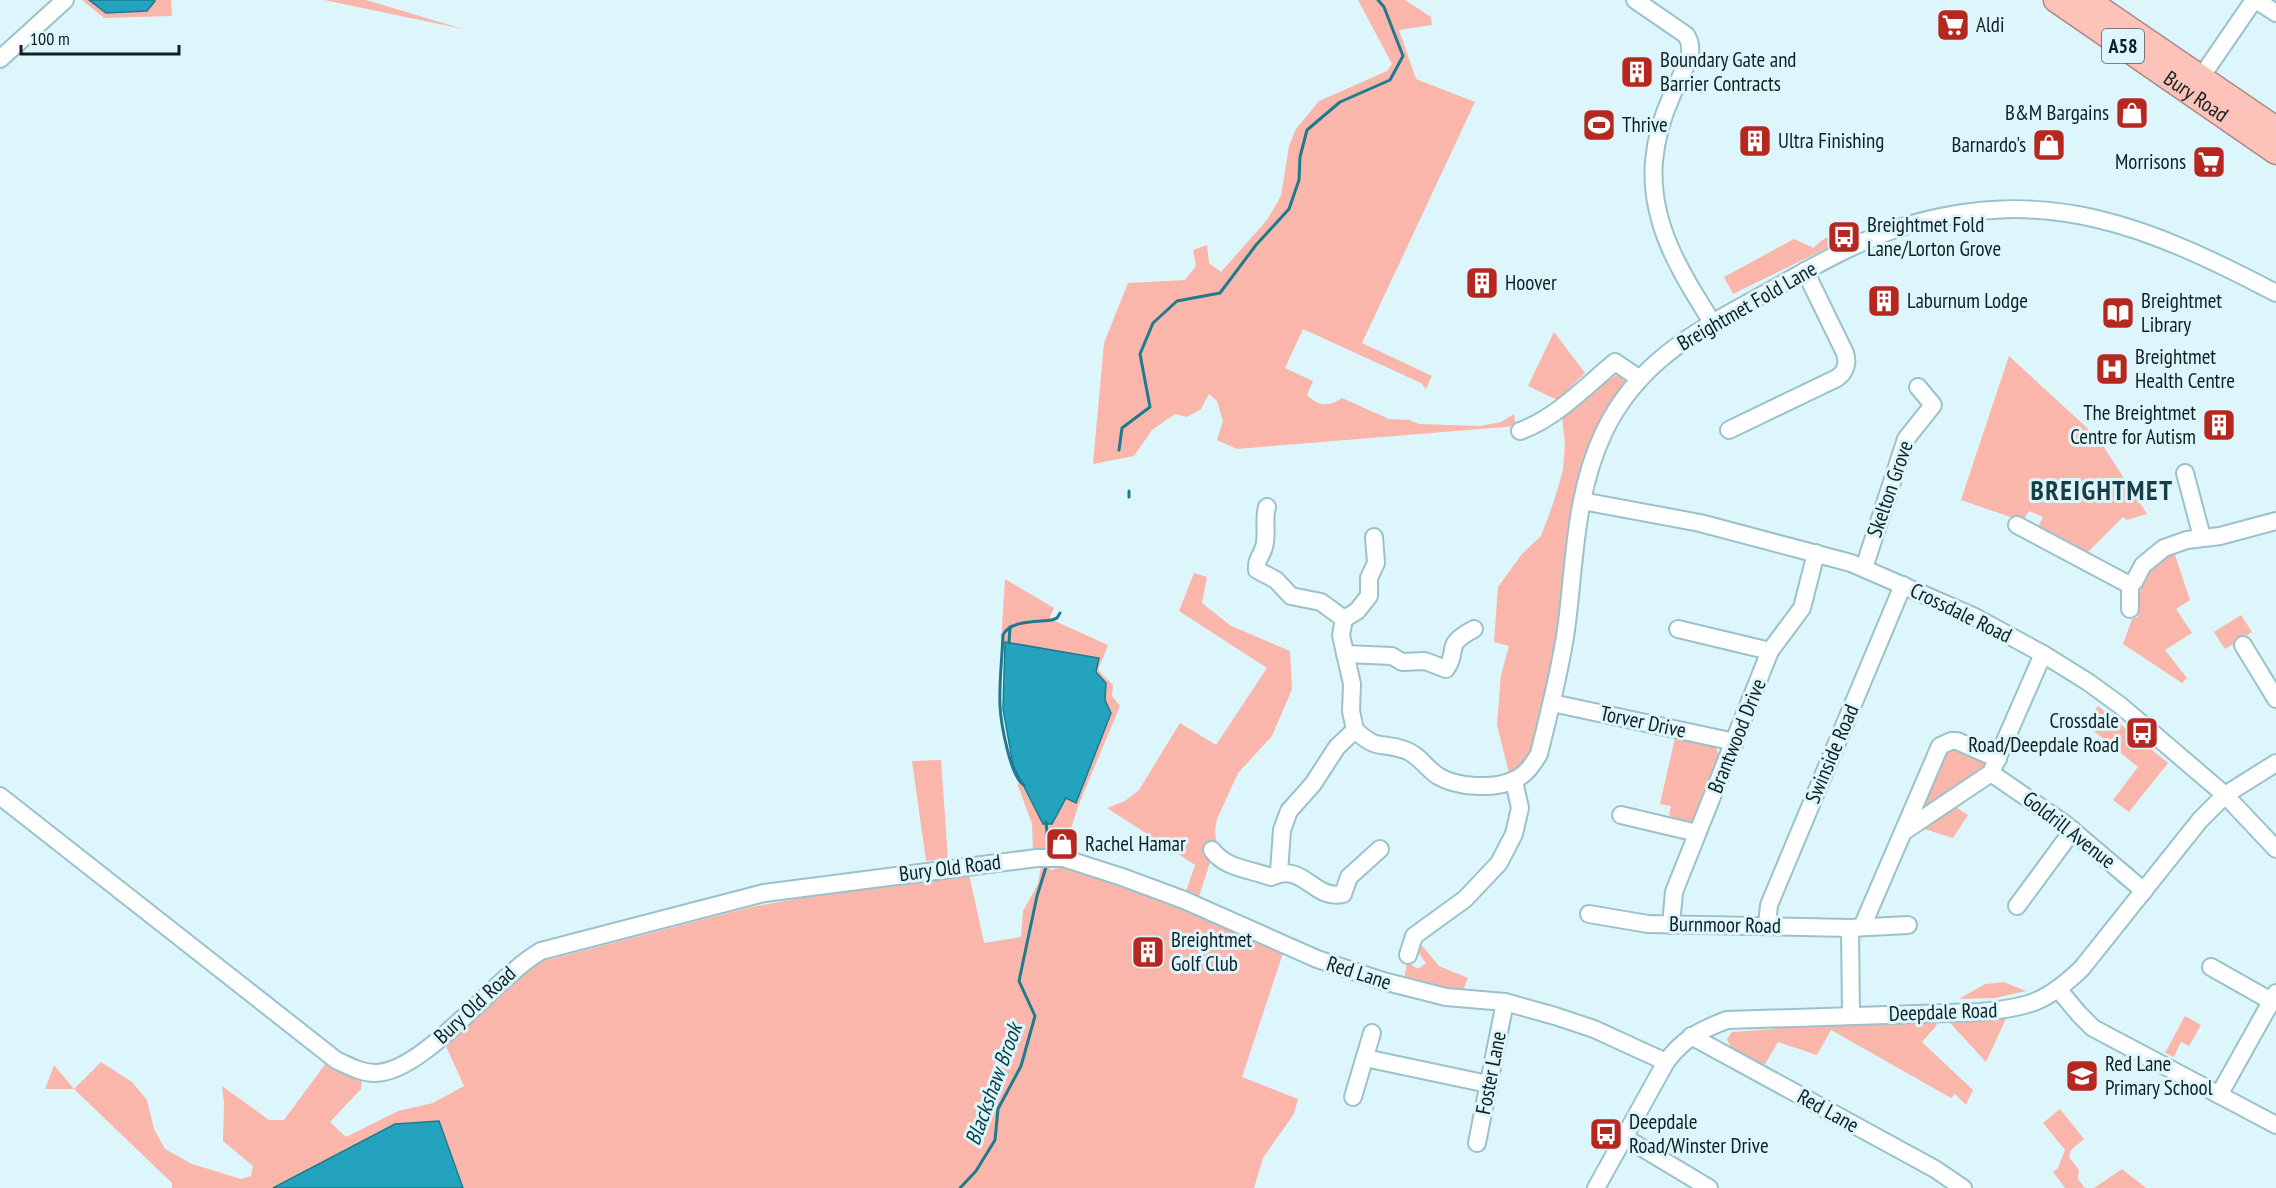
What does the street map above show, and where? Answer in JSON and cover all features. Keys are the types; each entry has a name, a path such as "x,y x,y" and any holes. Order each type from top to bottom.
{"highway":[{"name":"Bury Road","path":"2056,0 2196,85 2276,129"},
{"name":"Bury Road","path":"2087,0 2196,85 2276,152"}],"street":[{"path":"0,59 65,0"},
{"path":"1635,0 1686,35 1689,40 1688,61 1671,97 1660,128 1654,161 1654,193 1660,223 1670,250 1684,278 1712,322"},
{"path":"2196,85 2255,0 2276,13"},
{"name":"Breightmet Fold Lane","path":"1514,781 1530,768 1539,754 1552,703 1566,631 1572,555 1582,501 1595,454 1619,406 1640,378 1674,346 1712,322 1805,271 1868,241 1904,227 1945,216 1988,211 2037,210 2082,215 2137,229 2209,258 2276,293"},
{"path":"1729,430 1769,418 1837,378 1846,365 1845,353 1805,271"},
{"path":"1520,431 1536,425 1552,414 1615,362 1640,378"},
{"name":"Skelton Grove","path":"1864,568 1906,439 1933,405 1918,387"},
{"path":"2184,470 2202,537"},
{"name":"Crossdale Road","path":"1582,501 1700,523 1816,553 1864,568 1975,617 2043,654 2121,706 2225,795 2276,849"},
{"path":"1268,506 1264,518 1264,547 1257,560 1257,570 1276,580 1291,596 1321,602 1344,619"},
{"path":"2025,525 2126,583 2130,583 2134,582 2143,565 2164,548 2187,540 2220,536 2276,520"},
{"path":"1375,534 1376,563 1369,579 1369,596 1358,611 1344,619 1341,635 1352,684 1355,730 1366,741 1378,746 1406,750 1436,775 1452,783 1468,786 1514,781 1520,807 1514,834 1499,863 1465,899 1414,936 1408,955"},
{"name":"Brantwood Drive","path":"1671,925 1674,892 1770,651 1799,614 1816,553"},
{"path":"2130,583 2130,609"},
{"name":"Swinside Road","path":"1767,926 1769,905 1903,585"},
{"path":"1345,654 1392,656 1402,662 1425,660 1449,672 1453,645 1458,637 1475,626"},
{"path":"1678,629 1770,651"},
{"path":"2242,646 2276,699"},
{"path":"1903,832 1994,766 2043,654"},
{"name":"Torver Drive","path":"1552,703 1735,742"},
{"path":"1279,872 1282,830 1289,812 1313,784 1337,747 1355,730"},
{"path":"1851,1016 1856,927 1903,832 1940,746 1957,741 1994,766"},
{"name":"Deepdale Road","path":"1596,1188 1677,1046 1692,1036 1727,1020 2010,1010 2038,1001 2060,990 2082,968 2200,820 2225,795 2276,763"},
{"name":"Goldrill Avenue","path":"1994,766 2144,891"},
{"name":"Bury Old Road","path":"0,796 336,1060 363,1072 377,1073 391,1070 419,1055 513,970 541,951 764,893 1037,858 1060,858"},
{"path":"1621,815 1662,817 1697,833"},
{"path":"2017,906 2073,830"},
{"path":"1212,850 1218,858 1235,867 1271,876 1279,872 1296,874 1324,894 1333,897 1343,894 1349,877 1381,846"},
{"name":"Red Lane","path":"1060,858 1122,877 1178,898 1317,959 1383,981 1446,997 1505,1002 1594,1029 1666,1062"},
{"name":"Burnmoor Road","path":"1589,914 1636,923 1671,925 1856,927 1902,921"},
{"path":"2211,966 2274,997 2219,1095"},
{"path":"2060,990 2093,1028 2276,1125"},
{"name":"Foster Lane","path":"1477,1143 1505,1002"},
{"path":"1353,1097 1372,1033"},
{"name":"Red Lane","path":"1692,1036 1935,1169 1963,1188"},
{"path":"1365,1058 1488,1083"},
{"path":"1624,1137 1700,1186"}],"shaded area":[{"path":"82,0 89,0 106,13 147,11 155,0 171,0 172,16 104,18"},
{"path":"324,0 366,0 463,29"},
{"path":"1358,0 1405,0 1431,17 1432,25 1399,30 1416,79 1475,102 1362,343 1432,376 1426,389 1421,383 1303,329 1285,368 1313,381 1307,395 1320,404 1333,403 1342,398 1389,419 1409,420 1419,424 1480,426 1501,422 1514,414 1516,426 1237,449 1217,440 1223,421 1217,401 1209,394 1201,409 1187,417 1175,414 1152,430 1134,456 1093,464 1104,343 1128,283 1185,280 1196,266 1193,250 1207,245 1209,263 1221,272 1267,220 1281,196 1289,146 1296,129 1319,101 1387,71 1392,64"},
{"path":"1846,224 1858,233 1733,294 1724,277 1794,239 1814,248"},
{"path":"1554,332 1585,373 1557,400 1528,386"},
{"path":"2009,356 2098,438 2147,514 2127,520 2123,517 2087,553 2042,530 2039,525 2043,517 2029,511 2025,518 2016,519 1961,500"},
{"path":"1615,376 1620,376 1626,383 1608,413 1545,703 1532,752 1519,769 1509,773 1497,725 1501,675 1509,646 1494,642 1498,587 1522,554 1541,536 1563,470 1565,443 1562,417 1565,410"},
{"path":"2174,552 2190,600 2176,609 2192,633 2165,650 2187,678 2182,683 2123,644 2132,619 2138,617 2139,597 2150,570"},
{"path":"1194,573 1207,577 1202,603 1231,626 1290,651 1292,689 1272,736 1238,773 1217,819 1216,841 1207,842 1203,855 1210,862 1198,900 1185,894 1195,865 1107,808 1125,801 1139,790 1180,723 1216,745 1267,668 1179,611"},
{"path":"1005,579 1054,608 1050,617 1057,622 1108,645 1098,670 1113,685 1112,696 1120,706 1070,831 1052,831 1046,848 1033,851 1032,824 1017,783 1022,785 1043,824 1066,798 1075,803 1111,712 1105,700 1106,683 1096,672 1099,658 1001,642"},
{"path":"2241,615 2252,632 2225,649 2214,632"},
{"path":"2098,706 2168,763 2129,812 2113,800 2138,767 2084,723"},
{"path":"1675,738 1715,746 1719,754 1695,820 1688,823 1673,819 1669,814 1671,806 1660,804"},
{"path":"1950,746 1978,755 1987,767 1919,813 1941,752"},
{"path":"941,760 948,859 926,861 912,761"},
{"path":"1954,806 1968,815 1953,838 1921,828"},
{"name":"Breightmet Golf Club","path":"1041,866 1047,866 1051,870 1062,867 1116,883 1284,950 1242,1077 1298,1099 1294,1114 1263,1158 1254,1188 463,1188 439,1121 395,1124 273,1188 172,1188 172,1183 74,1089 101,1062 132,1082 147,1100 154,1129 165,1149 192,1164 241,1179 251,1176 253,1166 223,1141 222,1086 269,1120 284,1120 326,1063 350,1076 362,1079 361,1089 330,1122 346,1137 398,1111 433,1103 464,1086 445,1044 532,964 751,907 926,876 969,874 984,943 1021,937 1023,911 1038,884"},
{"path":"1418,941 1439,966 1468,978 1462,993 1404,981 1407,962 1418,969 1426,963 1418,950"},
{"path":"2004,982 2026,991 1995,998 1959,999 1985,984"},
{"path":"2010,1010 1986,1062 1941,1013"},
{"path":"2185,1016 2201,1025 2189,1046 2181,1042 2174,1057 2165,1053"},
{"path":"1935,1023 1937,1025 1922,1042 1973,1090 1966,1105 1955,1094 1951,1098 1831,1030 1817,1055 1778,1042 1765,1064 1738,1053 1727,1039 1732,1032 1773,1029 1773,1027"},
{"path":"54,1065 74,1089 45,1089"},
{"path":"2060,1109 2084,1139 2071,1150 2069,1157 2079,1170 2078,1179 2085,1188 2065,1188 2053,1172 2058,1168 2065,1150 2043,1123"},
{"path":"2122,1169 2146,1188 2094,1188"}],"water":[{"path":"89,0 155,1 147,11 106,13"},
{"path":"1005,642 1099,658 1096,672 1106,683 1105,700 1111,713 1076,803 1066,798 1052,824 1043,824 1013,765 1003,709"},
{"path":"439,1121 463,1188 273,1188 395,1124"}],"waterway":[{"name":"Blackshaw Brook","path":"1119,450 1122,428 1150,407 1140,354 1153,323 1177,301 1220,293 1256,245 1289,209 1299,180 1300,157 1307,130 1340,102 1390,80 1403,56 1384,7 1378,0"},
{"name":"Blackshaw Brook","path":"1129,491 1129,497"},
{"name":"Blackshaw Brook","path":"1024,785 1014,772 1002,724 1000,680 1003,635 1006,630 1018,624 1052,620 1060,613"},
{"path":"1009,643 1010,627"},
{"name":"Blackshaw Brook","path":"1046,822 1049,852"},
{"name":"Blackshaw Brook","path":"960,1188 976,1171 995,1140 998,1109 1021,1066 1035,1016 1019,981 1037,896 1047,864"}],"place":[{"name":"Aldi","path":"1953,25"},
{"name":"Boundary Gate and Barrier Contracts","path":"1637,72"},
{"name":"B&M Bargains","path":"2132,113"},
{"name":"Thrive","path":"1599,125"},
{"name":"Ultra Finishing","path":"1755,141"},
{"name":"Barnardo's","path":"2049,145"},
{"name":"Morrisons","path":"2209,162"},
{"name":"Breightmet Fold Lane/Lorton Grove","path":"1844,237"},
{"name":"Hoover","path":"1482,283"},
{"name":"Laburnum Lodge","path":"1884,301"},
{"name":"Breightmet Library","path":"2118,313"},
{"name":"Breightmet Health Centre","path":"2112,369"},
{"name":"The Breightmet Centre for Autism","path":"2219,425"},
{"name":"Crossdale Road/Deepdale Road","path":"2142,733"},
{"name":"Rachel Hamar","path":"1062,844"},
{"name":"Breightmet Golf Club","path":"1148,952"},
{"name":"Red Lane Primary School","path":"2082,1076"},
{"name":"Deepdale Road/Winster Drive","path":"1606,1134"}],"district":[{"name":"BREIGHTMET","path":"2102,491"}]}
